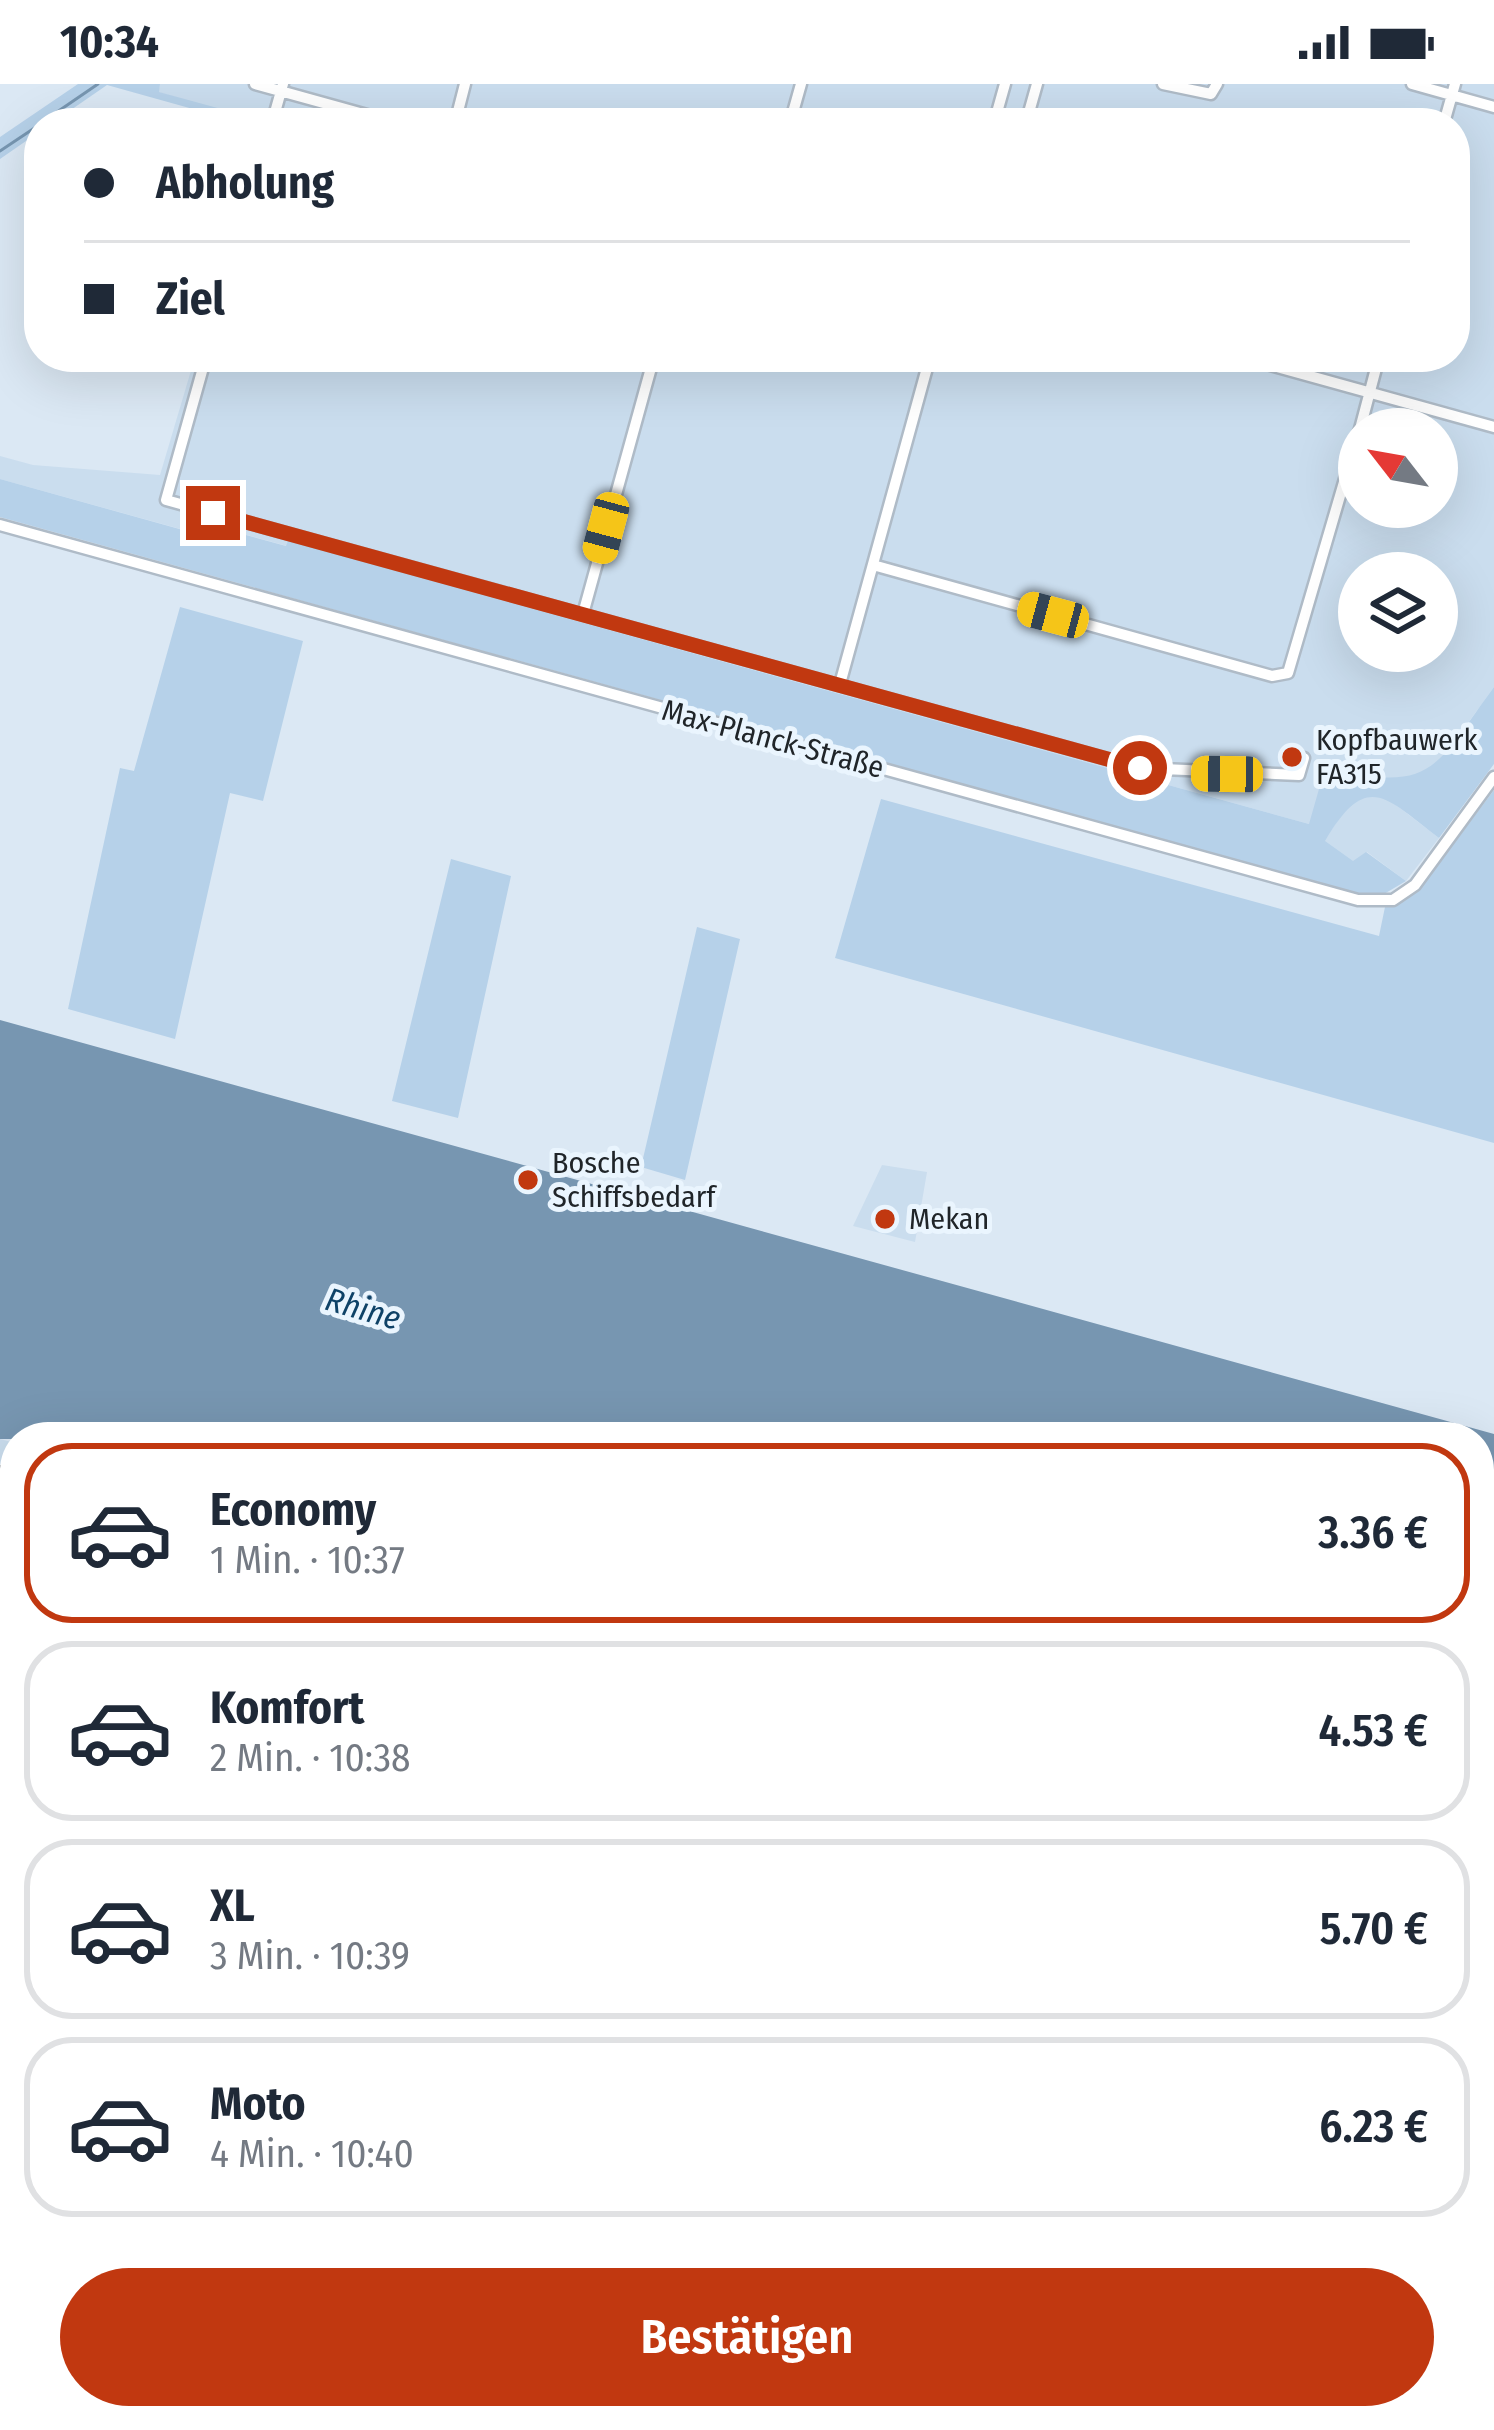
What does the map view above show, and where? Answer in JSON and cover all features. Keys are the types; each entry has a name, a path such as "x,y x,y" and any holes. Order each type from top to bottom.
{"street":[{"path":"255,84 347,108"},
{"path":"1162,84 1201,95 1211,94 1217,84"},
{"path":"1412,84 1453,90 1494,107"},
{"path":"202,372 166,500 1140,768 1299,775 1304,758"},
{"path":"583,614 650,372"},
{"path":"840,684 926,372"},
{"path":"1295,372 1494,427"},
{"path":"1366,408 1375,372"},
{"path":"873,565 1272,676 1288,673 1338,502"},
{"name":"Max-Planck-Straße","path":"0,525 1358,900 1384,902 1404,894 1494,777"}],"shaded area":[{"path":"78,84 160,84 159,92 217,108 189,108 107,85 74,108 43,108"},
{"path":"160,84 1494,84 1494,687 1434,770 1387,782 1309,824 289,541 287,546 188,519 184,530 0,479 0,456 33,465 160,475 191,372 1470,372 1470,108 213,108 158,92"},
{"path":"24,121 24,142 0,159 0,137"},
{"path":"0,479 183,530 187,519 286,546 288,541 1309,824 1325,768 1389,778 1428,768 1494,687 1494,764 1439,838 1390,802 1365,798 1353,805 1325,841 1353,861 1366,852 1406,881 1384,894 1356,893 0,517"},
{"path":"180,607 303,641 263,801 230,793 175,1039 68,1009 120,768 134,771"},
{"path":"1494,790 1494,1143 835,958 881,799 1379,936 1385,907 1417,892"},
{"path":"1369,794 1383,795 1439,838 1406,881 1367,852 1353,862 1324,841 1347,807"},
{"path":"451,859 511,876 458,1118 392,1101"},
{"path":"697,927 740,939 685,1180 641,1167"},
{"path":"882,1165 927,1172 915,1242 853,1226"}],"water":[{"name":"Rhine","path":"0,1020 1451,1422 0,1422"}],"waterway":[{"path":"63,108 98,84"},
{"path":"0,151 24,135"}],"place":[{"name":"Kopfbauwerk FA315","path":"1292,757"},
{"name":"Bosche Schiffsbedarf","path":"528,1180"},
{"name":"Mekan","path":"885,1219"}],"route":[{"path":"213,513 1140,768"}]}
